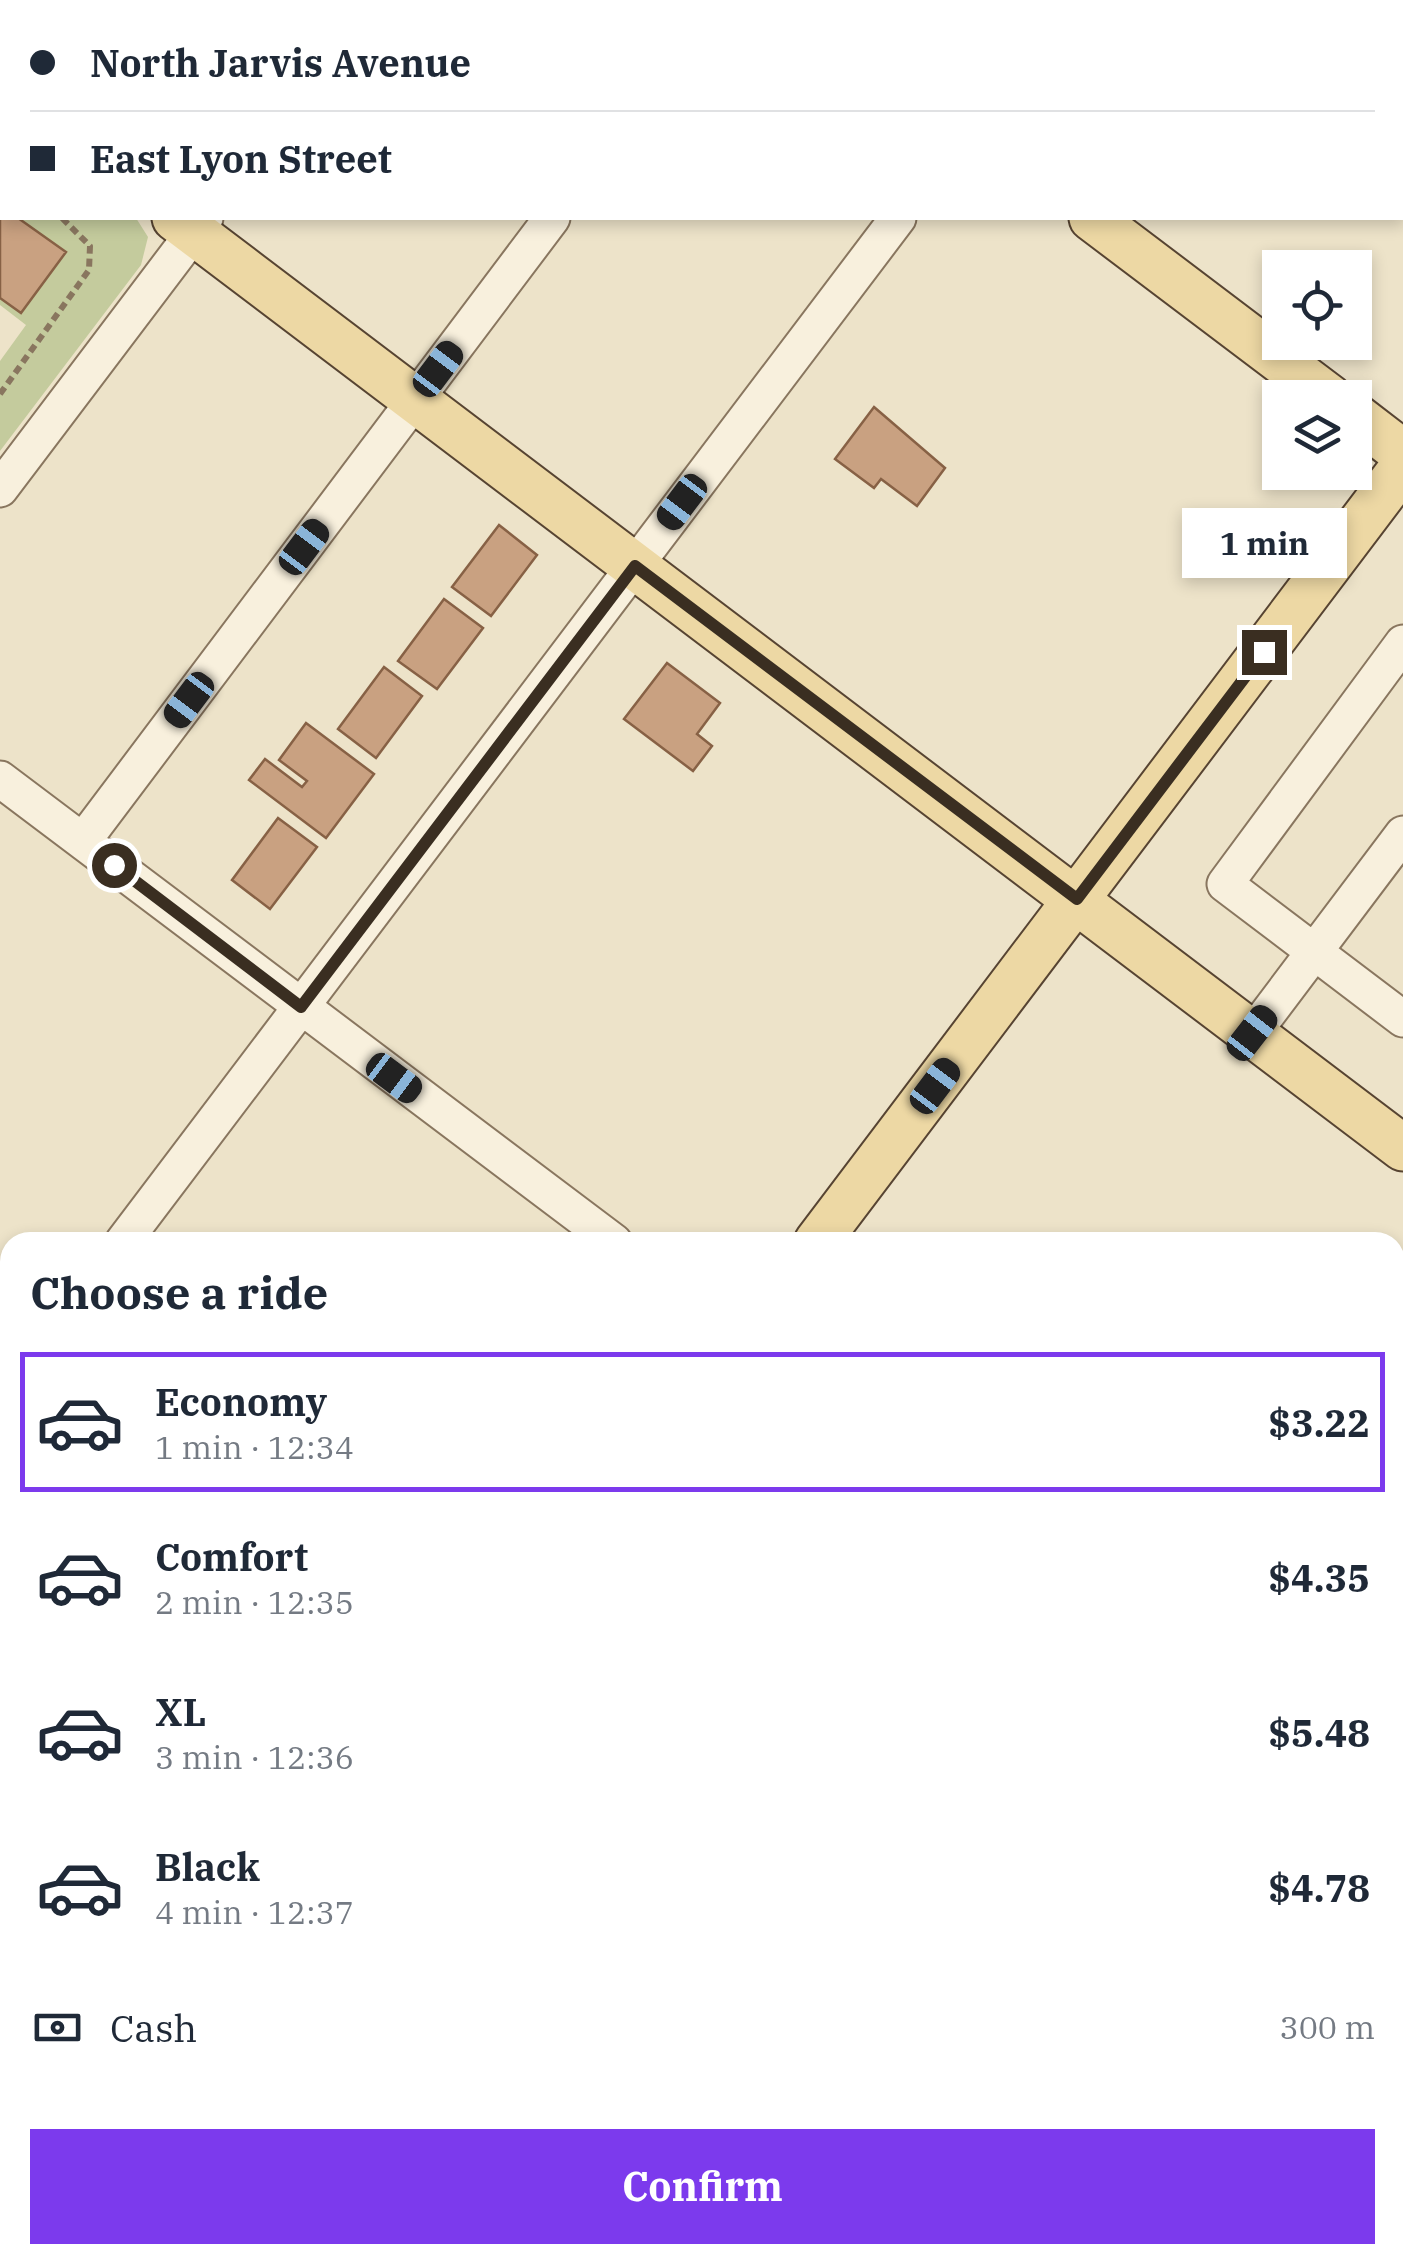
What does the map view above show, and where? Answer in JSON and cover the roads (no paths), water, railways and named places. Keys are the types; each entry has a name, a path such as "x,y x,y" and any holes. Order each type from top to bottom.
{"main road":[{"path":"1095,220 1306,380"},
{"path":"192,222 415,399 1403,1148"},
{"path":"1372,429 1403,452"},
{"path":"825,1232 1403,467"}],"street":[{"path":"82,841 550,220"},
{"path":"131,1232 896,220"},
{"path":"0,489 192,222"},
{"path":"1403,642 1225,884 1403,1019"},
{"path":"0,779 601,1232"},
{"path":"1252,1033 1403,834"}]}
